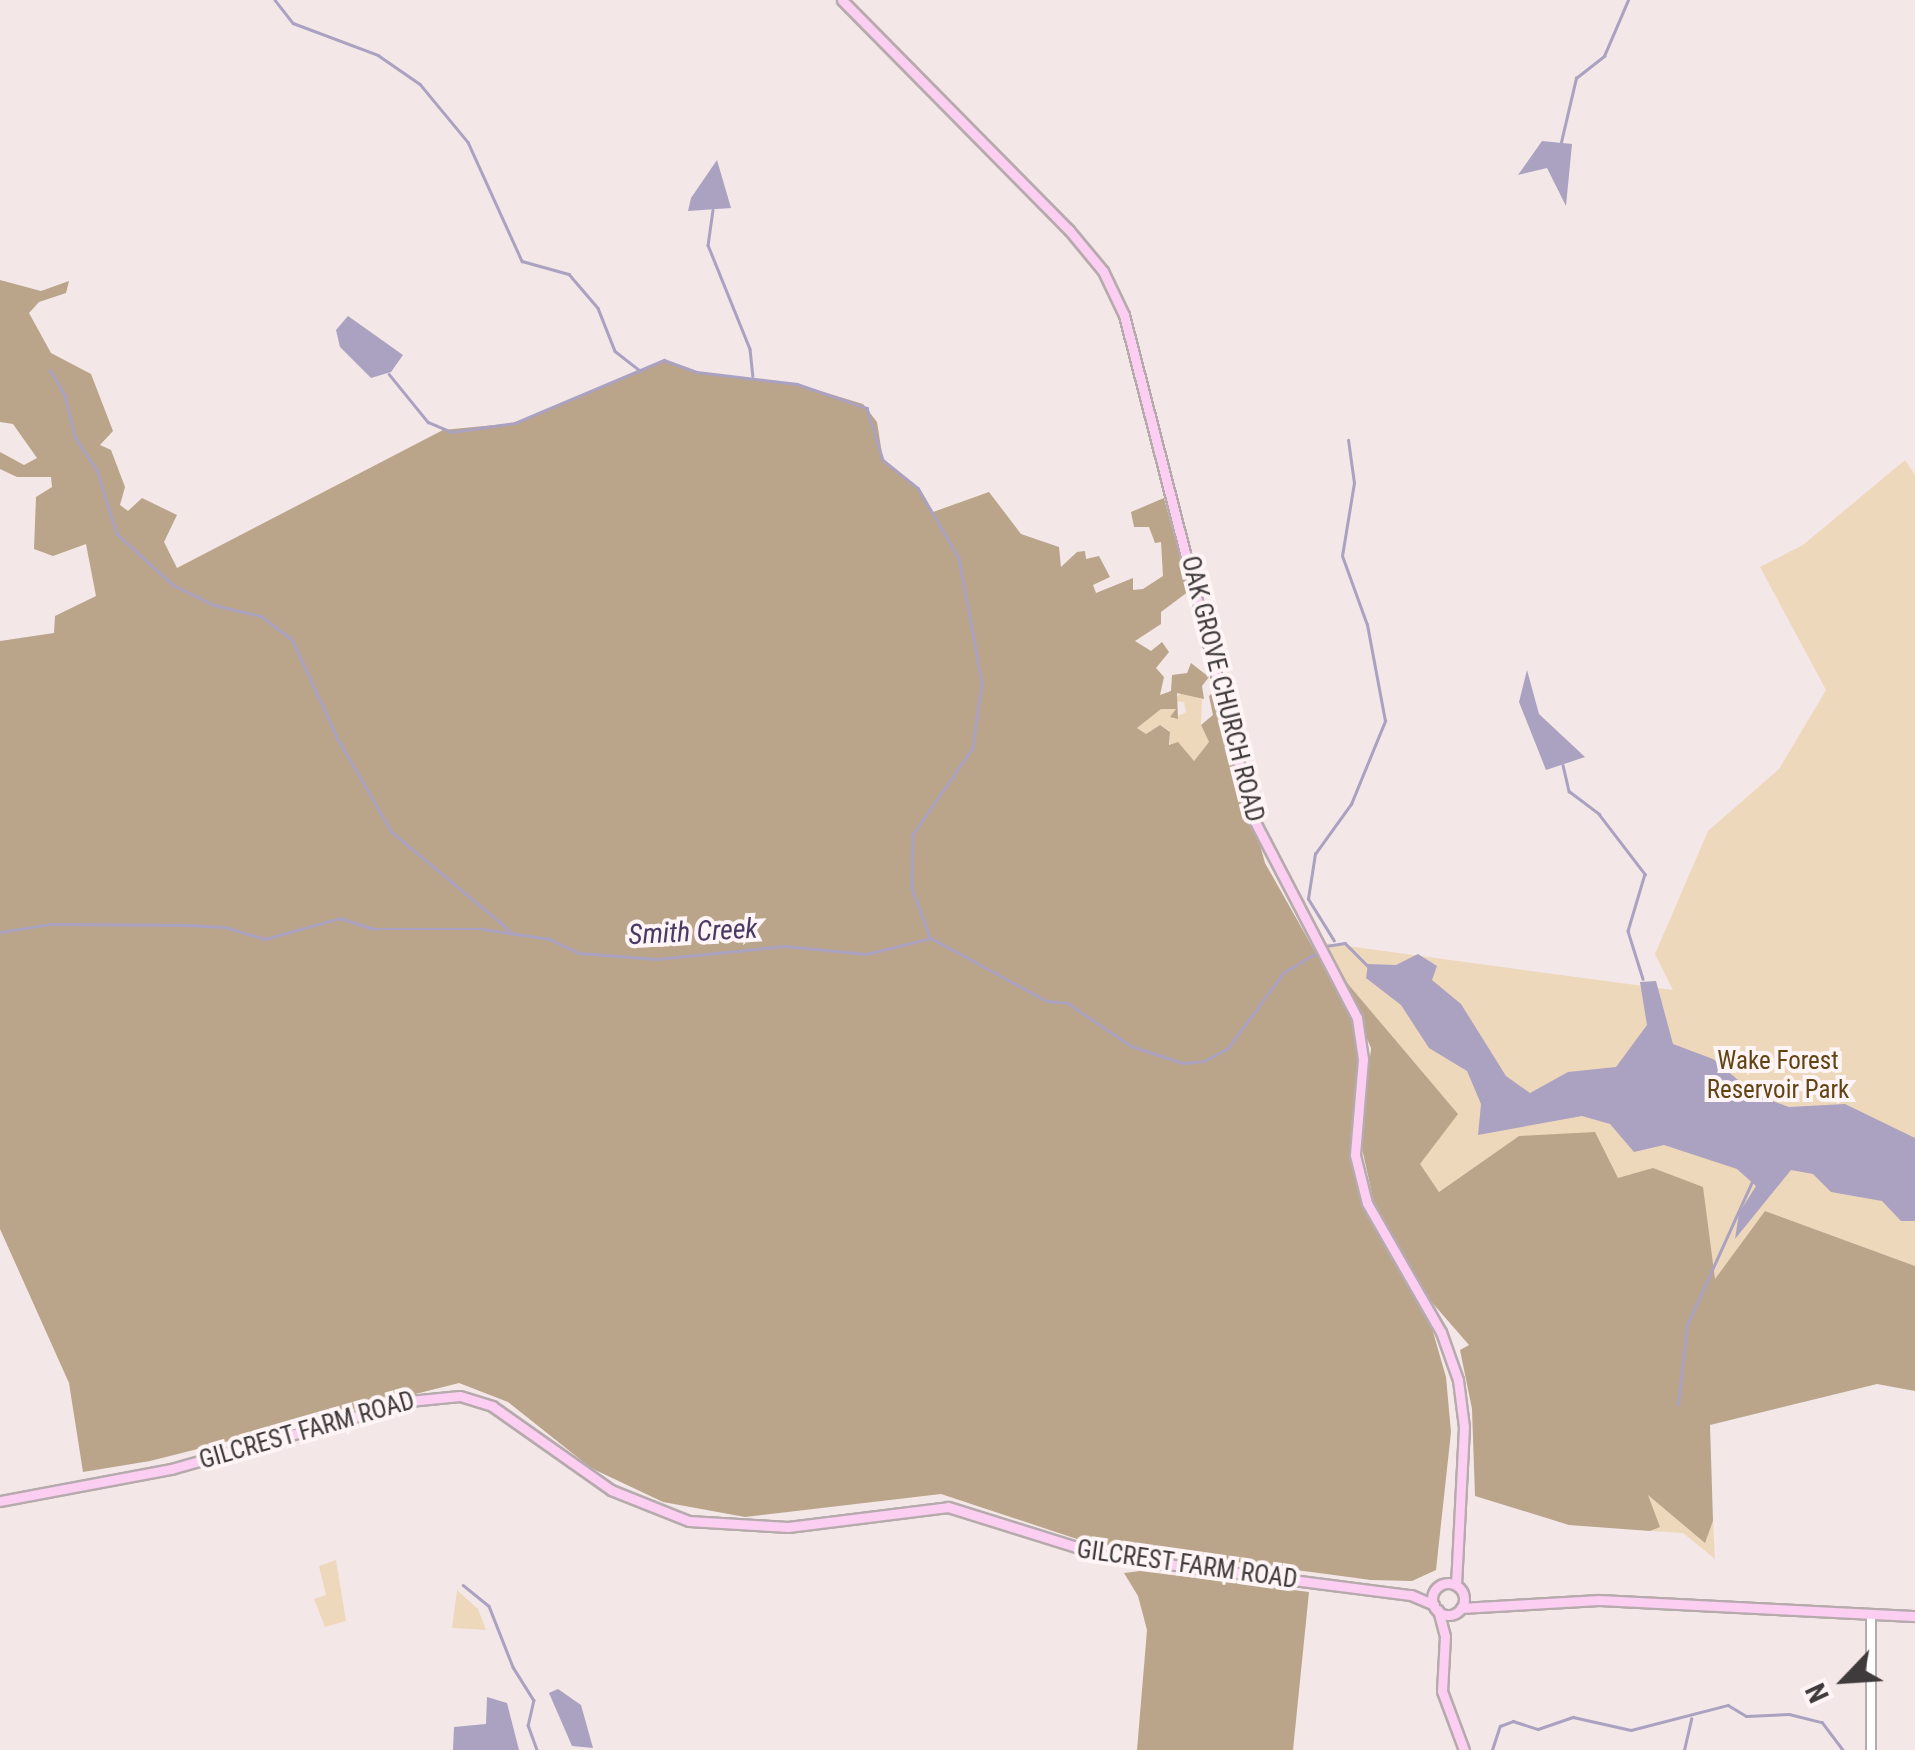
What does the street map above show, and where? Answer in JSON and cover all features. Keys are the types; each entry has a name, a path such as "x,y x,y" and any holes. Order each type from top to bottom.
{"main road":[{"name":"OAK GROVE CHURCH ROAD","path":"842,0 1069,230 1102,271 1124,314 1253,818 1358,1018 1363,1059 1355,1156 1367,1203 1441,1332 1458,1380 1464,1428 1452,1565 1459,1587 1458,1610"},
{"name":"GILCREST FARM ROAD","path":"0,1501 47,1487 172,1469 420,1398 460,1396 492,1406 610,1490 689,1521 788,1528 948,1507 1105,1556 1411,1595 1436,1607 1458,1610 1485,1603 1599,1600 1915,1616"},
{"name":"OAK GROVE CHURCH ROAD","path":"1439,1586 1452,1565"},
{"name":"GILCREST FARM ROAD","path":"1411,1595 1439,1586 1459,1587"},
{"path":"1439,1586 1436,1607 1445,1636 1442,1690 1463,1749"},
{"path":"1459,1587 1485,1603"},
{"path":"1445,1636 1458,1610"}],"street":[{"path":"1871,1614 1871,1750"}],"green space":[{"name":"Wake Forest Reservoir Park","path":"1905,460 1915,475 1915,1266 1765,1211 1715,1280 1618,1179 1519,1136 1439,1192 1419,1164 1457,1113 1348,984 1325,943 1673,990 1655,954 1708,831 1779,769 1826,690 1760,567 1803,545"},
{"path":"1182,691 1202,699 1201,725 1209,742 1194,761 1170,746 1170,731 1160,725 1146,734 1137,728 1161,709 1176,709 1173,719 1186,712 1184,702 1174,701"},
{"path":"1646,1493 1705,1542 1713,1521 1715,1559 1683,1533 1650,1531 1659,1526"},
{"path":"336,1560 346,1621 325,1627 314,1599 326,1595 319,1566"},
{"path":"457,1590 478,1609 486,1630 452,1628"}],"shaded area":[{"path":"1542,141 1572,144 1566,206 1547,168 1518,175"},
{"path":"717,160 731,208 688,211 691,198"},
{"path":"0,280 41,291 69,281 66,293 39,302 29,313 51,353 91,374 113,431 100,445 111,450 125,487 120,505 128,511 142,498 177,515 164,542 177,568 443,430 515,423 664,360 697,372 797,384 863,404 877,422 883,460 918,488 933,512 989,492 1021,534 1059,547 1061,567 1077,552 1085,551 1086,559 1099,556 1110,577 1093,585 1096,593 1133,578 1133,590 1143,589 1163,576 1161,542 1155,543 1149,527 1134,527 1131,512 1164,498 1189,591 1161,612 1161,624 1135,641 1151,651 1162,642 1169,652 1156,668 1164,677 1160,695 1171,691 1172,675 1187,673 1191,663 1209,677 1202,686 1204,699 1177,693 1178,719 1170,717 1176,709 1161,709 1137,728 1146,734 1160,725 1170,732 1169,745 1178,742 1194,761 1209,742 1201,725 1213,715 1209,696 1217,689 1265,863 1353,1019 1358,1047 1353,1161 1374,1228 1431,1325 1446,1377 1451,1432 1436,1570 1412,1581 1371,1580 1086,1542 941,1494 745,1517 663,1502 591,1468 508,1402 459,1383 150,1461 83,1472 69,1383 0,1229 0,641 54,633 55,616 96,596 86,544 53,556 34,549 36,497 52,487 51,477 17,477 0,469 0,452 24,465 37,458 13,424 0,422"},
{"path":"348,316 403,355 391,372 371,378 340,347 336,330"},
{"path":"1527,670 1539,714 1585,757 1546,770 1519,702"},
{"path":"1330,952 1348,984 1458,1114 1420,1164 1439,1192 1519,1136 1595,1132 1618,1178 1653,1168 1703,1187 1715,1279 1765,1211 1915,1266 1915,1391 1877,1384 1710,1425 1713,1521 1705,1543 1648,1495 1660,1527 1650,1531 1569,1525 1475,1496 1472,1409 1460,1350 1469,1345 1422,1291 1374,1203 1361,1144 1371,1048"},
{"path":"1418,954 1437,966 1432,980 1461,1004 1506,1076 1530,1093 1568,1072 1616,1067 1647,1025 1640,982 1656,981 1673,1044 1713,1059 1756,1095 1789,1107 1845,1104 1915,1138 1915,1221 1901,1221 1882,1201 1831,1192 1813,1174 1791,1170 1735,1239 1739,1213 1756,1186 1737,1169 1664,1145 1634,1152 1610,1124 1582,1116 1478,1135 1481,1104 1467,1071 1429,1048 1401,1005 1366,978 1368,964 1396,965"},
{"path":"1140,1571 1309,1592 1293,1750 1137,1750 1147,1630 1138,1596 1124,1573"},
{"path":"558,1689 581,1705 593,1748 572,1746 549,1693"},
{"path":"487,1697 507,1703 519,1750 453,1750 454,1727 486,1724"}],"waterway":[{"path":"275,0 293,23 378,55 420,84 468,142 522,261 569,274 598,308 615,351 641,371"},
{"path":"1561,142 1576,78 1604,56 1628,0"},
{"path":"713,210 708,245 750,349 753,376"},
{"path":"389,374 428,422 451,432 515,423 664,360 697,372 797,384 867,408 883,460 918,488 959,558 982,682 973,748 913,835 912,888 930,937"},
{"path":"50,370 65,395 75,437 97,470 117,534 173,585 214,605 261,616 292,639 338,739 392,832 509,930"},
{"path":"1334,941 1308,899 1315,854 1351,804 1385,721 1367,625 1342,556 1354,483 1348,440"},
{"path":"1563,765 1569,791 1599,814 1645,874 1628,931 1643,979"},
{"name":"Smith Creek","path":"0,932 51,924 186,925 225,927 265,939 340,918 373,929 483,929 549,939 579,953 657,959 784,946 867,954 931,938 1047,1001 1068,1003 1131,1046 1183,1063 1204,1061 1228,1048 1284,972 1318,952"},
{"name":"Smith Creek","path":"1326,946 1345,943 1369,967"},
{"path":"1678,1405 1687,1325 1754,1177"},
{"path":"463,1585 489,1606 513,1667 534,1700 528,1725 537,1750"},
{"path":"1492,1750 1500,1726 1513,1721 1538,1729 1573,1717 1631,1730 1728,1705 1746,1716 1789,1714 1822,1722 1843,1750"},
{"path":"1684,1750 1691,1719"}]}
